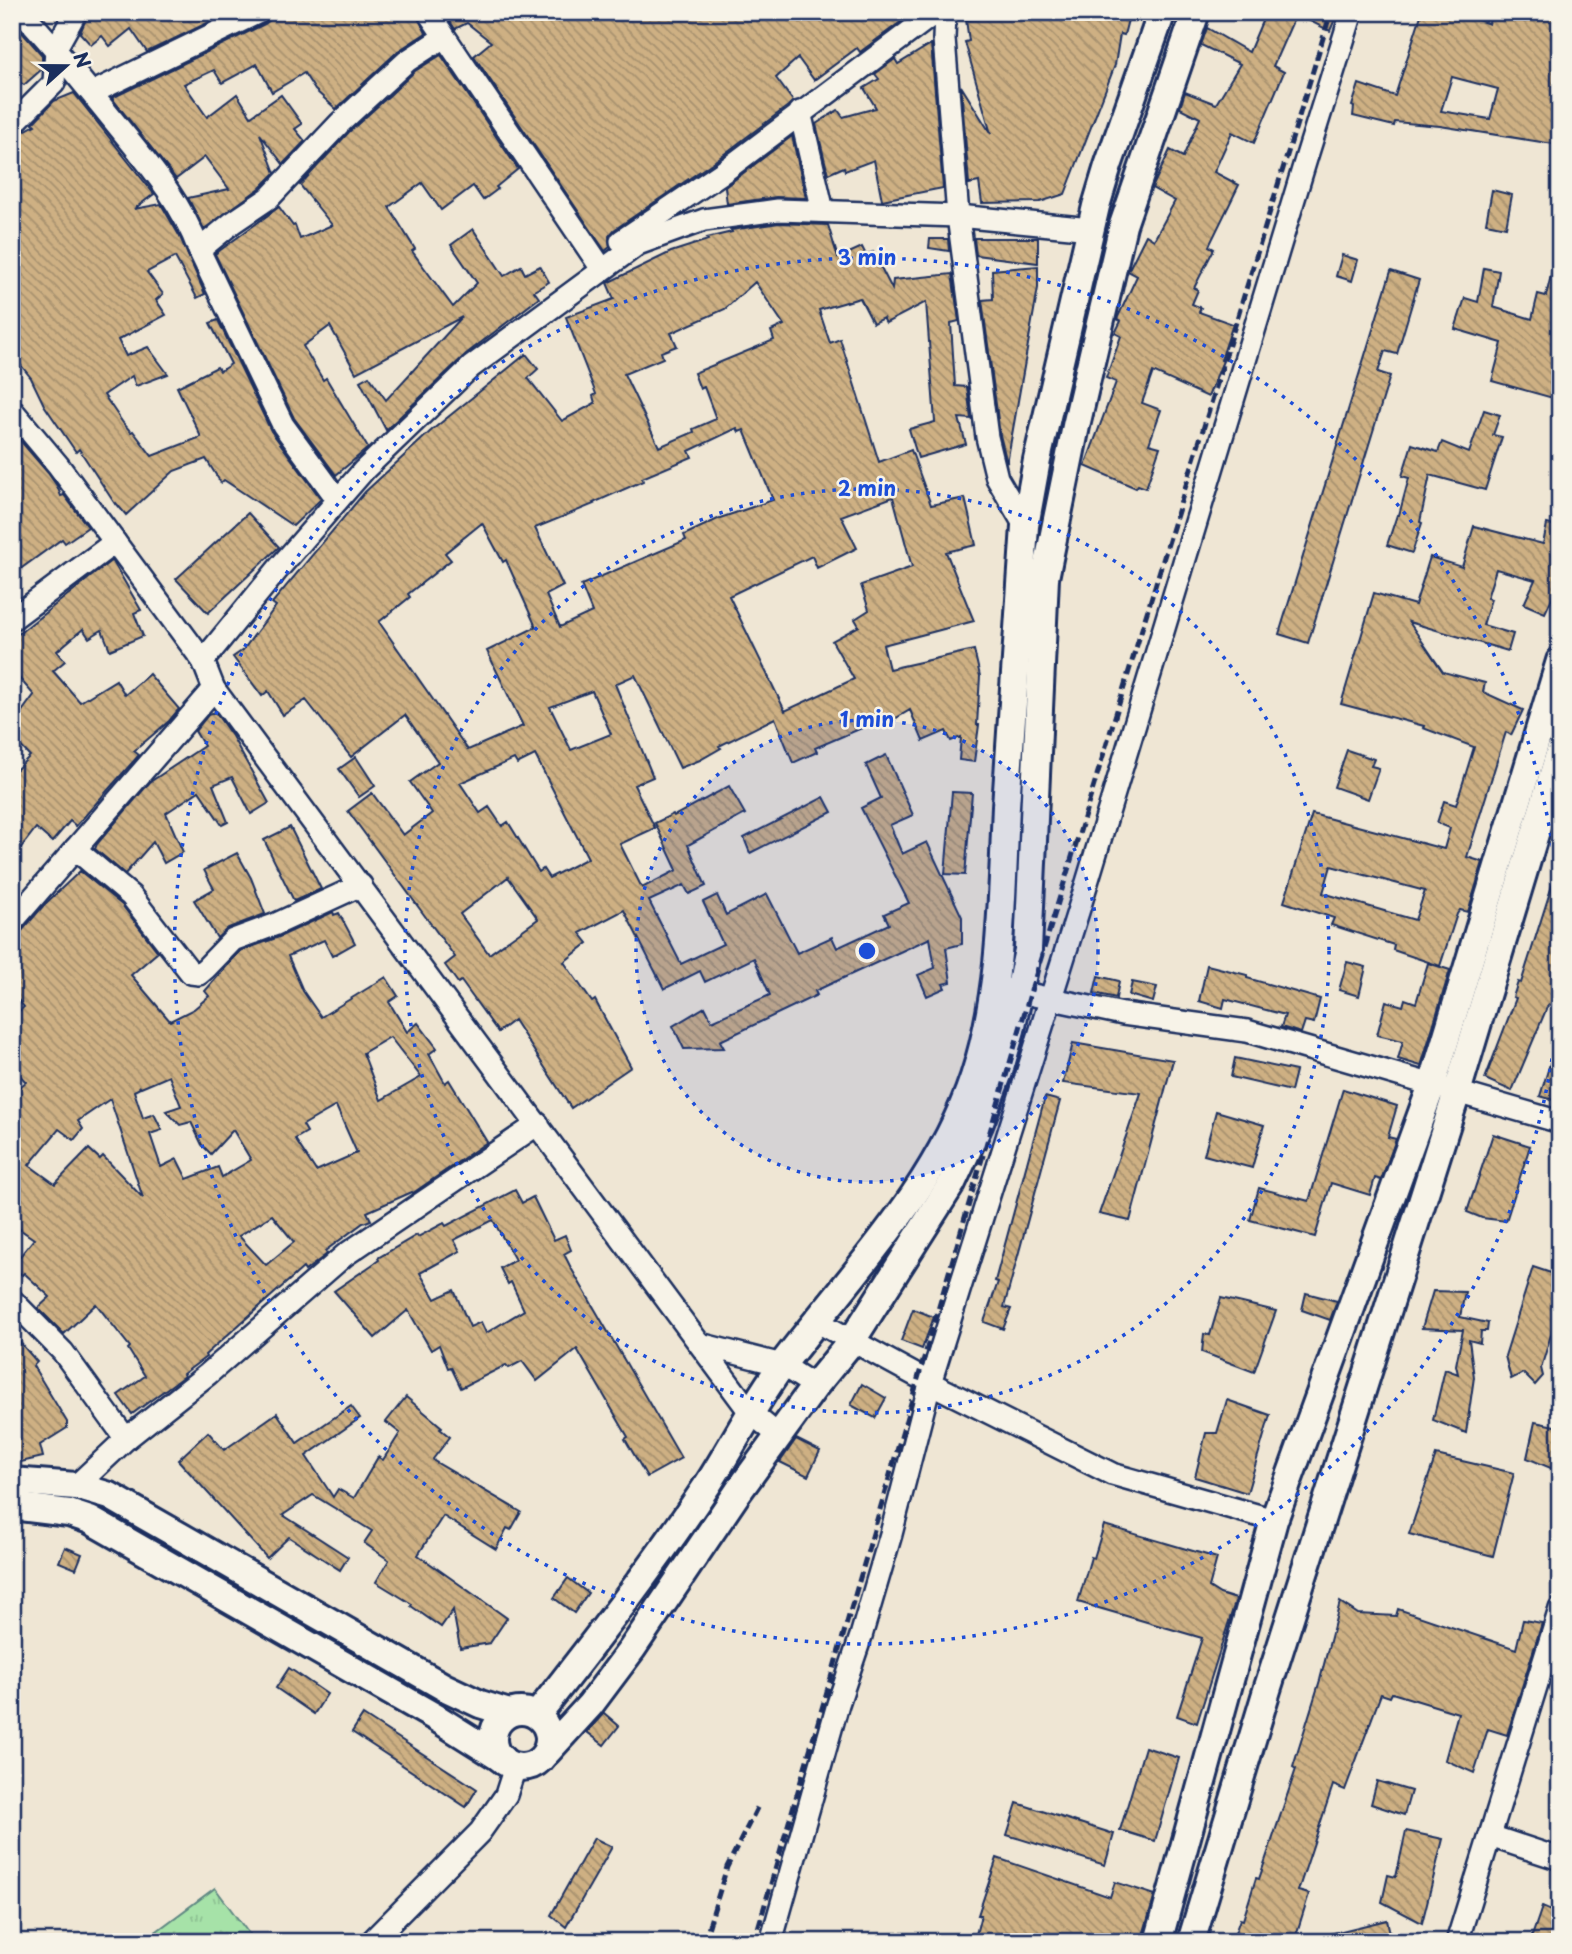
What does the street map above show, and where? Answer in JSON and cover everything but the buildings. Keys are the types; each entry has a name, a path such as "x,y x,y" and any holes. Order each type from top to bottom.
{"street":[{"path":"22,12 56,48 170,191 193,233 283,425 338,500"},
{"path":"12,125 54,83 56,48 76,12"},
{"path":"92,93 259,12"},
{"path":"428,12 599,263"},
{"path":"202,661 364,470 471,367 599,263 936,12"},
{"path":"944,12 958,216 987,437 997,478 1025,526"},
{"path":"12,1506 69,1513 90,1520 435,1717 508,1763 527,1767 539,1762 590,1704 632,1649 738,1492 815,1386 851,1342 952,1183 979,1125 999,1072 1007,989 1025,526 1037,460 1091,229 1108,166 1162,12"},
{"path":"537,1715 664,1546 709,1482 750,1412 782,1365 818,1322 900,1212 949,1138 1007,989 1028,950 1045,578 1076,426 1123,225 1196,12"},
{"path":"771,1942 838,1704 891,1534 930,1383 1352,12"},
{"path":"199,250 269,198 382,84 407,61 444,37"},
{"path":"800,112 823,211"},
{"path":"599,263 638,244 704,220 778,210 958,216 1091,229"},
{"path":"12,410 115,542 202,661 214,689 750,1412 779,1436"},
{"path":"12,620 115,542"},
{"path":"1191,1942 1445,1089 1560,661"},
{"path":"12,922 214,689"},
{"path":"1158,1942 1273,1520 1445,1089 1560,751"},
{"path":"75,849 131,896 191,973 199,974 233,940 274,925 361,885"},
{"path":"1007,989 1123,1014 1247,1031 1560,1122"},
{"path":"76,1486 126,1439 208,1374 345,1255 538,1124"},
{"path":"12,1300 63,1352 126,1439"},
{"path":"818,1322 930,1383 1112,1474 1273,1520"},
{"path":"700,1344 782,1365 815,1386"},
{"path":"12,1482 76,1486 110,1496 444,1687 480,1704 509,1713 528,1712 537,1715 549,1731 547,1752"},
{"path":"1457,1942 1559,1611"},
{"path":"372,1942 480,1832 506,1795 508,1763 495,1750 493,1740 500,1720 509,1713"},
{"path":"1490,1836 1560,1859"}],"green space":[{"path":"215,1888 255,1942 142,1942"}],"railway":[{"path":"754,1942 1030,994 1331,12"},
{"path":"704,1942 727,1867 759,1804"}]}
